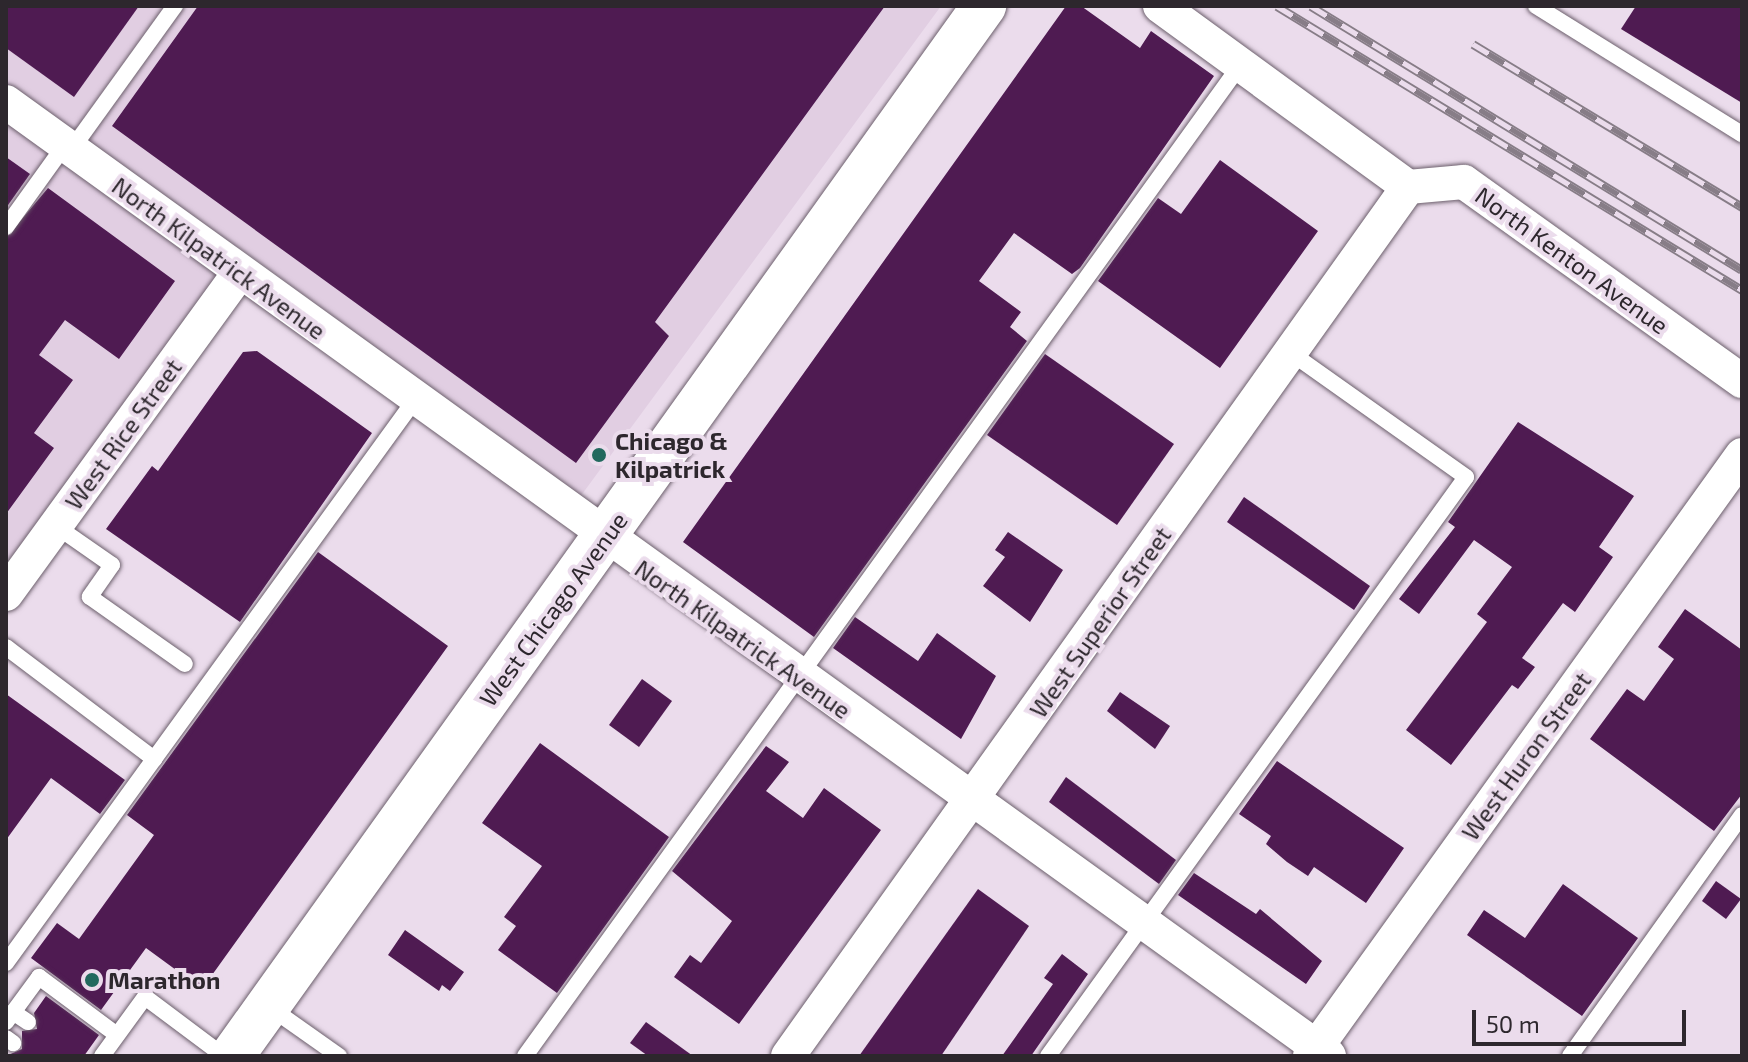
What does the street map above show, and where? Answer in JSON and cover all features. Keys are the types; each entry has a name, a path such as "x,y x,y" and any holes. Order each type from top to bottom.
{"main road":[{"name":"West Chicago Avenue","path":"232,1056 603,539 977,9"}],"street":[{"path":"1160,6 1408,187"},
{"name":"North Kilpatrick Avenue","path":"6,102 603,539 1319,1053"},
{"name":"North Kenton Avenue","path":"1408,187 1464,182 1742,381"},
{"name":"West Superior Street","path":"788,1056 1408,187"},
{"name":"West Rice Street","path":"6,594 239,273"},
{"name":"West Huron Street","path":"1319,1053 1742,455"}],"lane":[{"path":"6,227 175,6"},
{"path":"1536,6 1742,134"},
{"path":"525,1056 1241,64"},
{"path":"1048,1056 1466,477 1291,353"},
{"path":"6,963 414,401"},
{"path":"56,526 112,565 90,597 185,664"},
{"path":"6,647 154,759"},
{"path":"1570,1056 1742,815"},
{"path":"28,1022 10,1017 39,977 117,1035"},
{"path":"103,1055 145,997 224,1056"},
{"path":"268,1006 339,1056"}],"shaded area":[{"path":"6,6 941,6 580,497 240,248 6,564"}],"building":[{"path":"6,6 139,6 74,97 6,48"},
{"path":"198,6 885,6 655,322 669,336 576,463 112,126"},
{"path":"1066,6 1081,6 1140,48 1151,31 1214,76 1080,268 1072,274 1014,233 979,281 1021,312 1010,327 1027,341 814,637 683,542"},
{"path":"1636,6 1742,6 1742,103 1621,29"},
{"path":"6,157 30,174 6,208"},
{"path":"1220,160 1318,231 1220,368 1098,281 1158,198 1181,214"},
{"path":"48,188 175,281 119,359 65,320 39,355 73,380 34,433 54,448 6,514 6,238"},
{"path":"257,351 372,433 240,622 106,529 152,466 158,471 243,352"},
{"path":"1045,354 1174,444 1117,525 987,435"},
{"path":"1518,422 1634,496 1599,547 1613,557 1575,612 1563,603 1522,658 1535,667 1518,689 1512,685 1451,765 1406,730 1487,622 1477,614 1512,567 1474,540 1419,614 1399,599 1455,527 1448,522"},
{"path":"1244,497 1370,586 1354,610 1227,522"},
{"path":"1008,532 1063,570 1030,622 983,586 1005,557 995,550"},
{"path":"318,552 448,646 202,989 146,948 101,1010 31,958 57,923 79,939 154,835 127,815"},
{"path":"1685,609 1742,650 1742,794 1714,831 1590,739 1627,689 1644,701 1674,659 1658,647"},
{"path":"855,617 918,661 937,633 996,676 961,739 833,648"},
{"path":"642,679 672,701 639,747 609,725"},
{"path":"1120,692 1170,726 1155,749 1107,711"},
{"path":"6,694 125,780 100,814 51,778 6,840"},
{"path":"540,743 669,837 557,993 498,950 516,926 504,917 542,866 482,823"},
{"path":"766,746 789,762 766,791 803,818 824,788 881,830 739,1024 674,977 690,955 701,963 732,921 672,871"},
{"path":"1277,761 1404,848 1366,903 1314,867 1308,876 1287,862 1266,844 1271,836 1239,814"},
{"path":"1066,777 1176,860 1159,884 1049,802"},
{"path":"1194,873 1256,914 1260,909 1322,961 1306,984 1178,895"},
{"path":"1716,881 1741,899 1726,919 1702,901"},
{"path":"1563,884 1638,938 1582,1016 1467,935 1484,910 1525,938"},
{"path":"978,889 1029,926 941,1056 859,1056"},
{"path":"405,930 464,972 450,991 442,985 439,991 388,955"},
{"path":"1062,954 1088,974 1031,1056 1002,1056 1053,984 1044,978"},
{"path":"46,996 99,1035 84,1056 6,1056 22,1049 22,1031 37,1029 34,1013"},
{"path":"646,1022 693,1056 648,1056 630,1043"}],"railway":[{"path":"1277,6 1742,290"},
{"path":"1311,6 1742,270"},
{"path":"1473,44 1742,207"}],"place":[{"name":"Chicago & Kilpatrick","path":"599,455"},
{"name":"Marathon","path":"92,980"}]}
